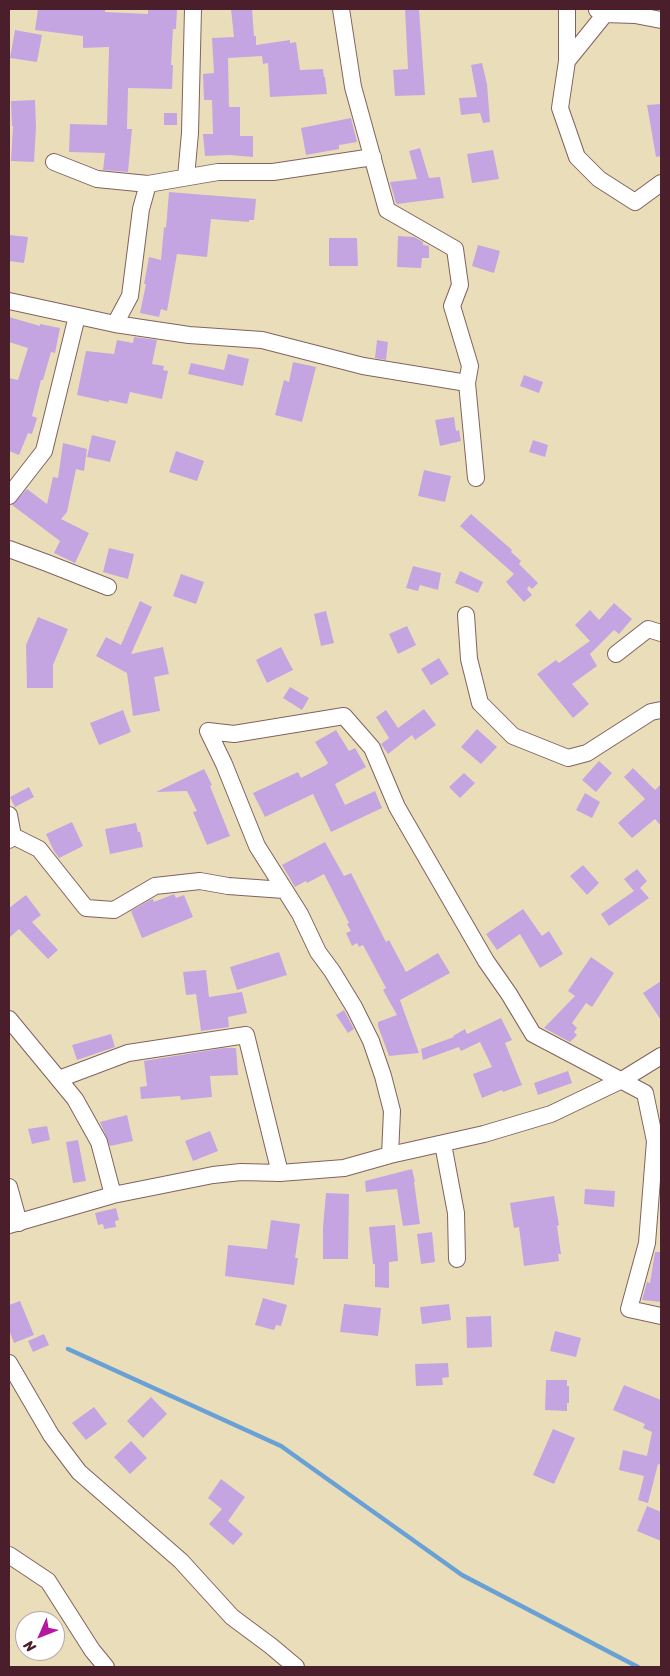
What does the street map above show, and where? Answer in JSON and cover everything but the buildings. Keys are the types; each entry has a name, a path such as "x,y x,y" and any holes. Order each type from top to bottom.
{"street":[{"path":"186,177 190,134 193,9"},
{"path":"341,9 353,87 387,210 455,249 460,285 452,306 470,366 467,383 476,478"},
{"path":"567,9 567,61 560,108 577,157 599,179 635,202 661,184"},
{"path":"567,61 600,12 635,15 661,20"},
{"path":"54,162 97,179 148,184 218,172 273,172 373,157"},
{"path":"115,324 130,296 141,209 148,184"},
{"path":"9,302 115,324 189,335 262,340 363,366 467,383"},
{"path":"9,496 44,450 77,316"},
{"path":"9,549 108,587"},
{"path":"466,615 470,659 480,703 513,736 568,758 587,753 650,712 661,710"},
{"path":"616,654 648,629 661,633"},
{"path":"390,1155 392,1111 371,1041 354,1007 318,952 300,914 257,846 224,764 208,731 234,734 344,716 372,748 397,807 486,961 533,1034 645,1093 655,1141 654,1242 629,1308 661,1316"},
{"path":"9,815 11,838 39,849 86,908 114,910 155,886 200,882 284,890"},
{"path":"9,1019 76,1098 99,1142 113,1195"},
{"path":"59,1079 128,1053 246,1035 280,1173"},
{"path":"9,1186 14,1224 113,1195 214,1175 242,1172 280,1173 344,1168 390,1155 443,1144 551,1114 622,1080 661,1056"},
{"path":"443,1144 456,1213 457,1260"},
{"path":"9,1363 51,1435 78,1472 181,1560 232,1617 296,1667"},
{"path":"9,1555 48,1581 92,1650 106,1667"}],"waterway":[{"path":"68,1349 281,1446 462,1575 638,1667"}]}
